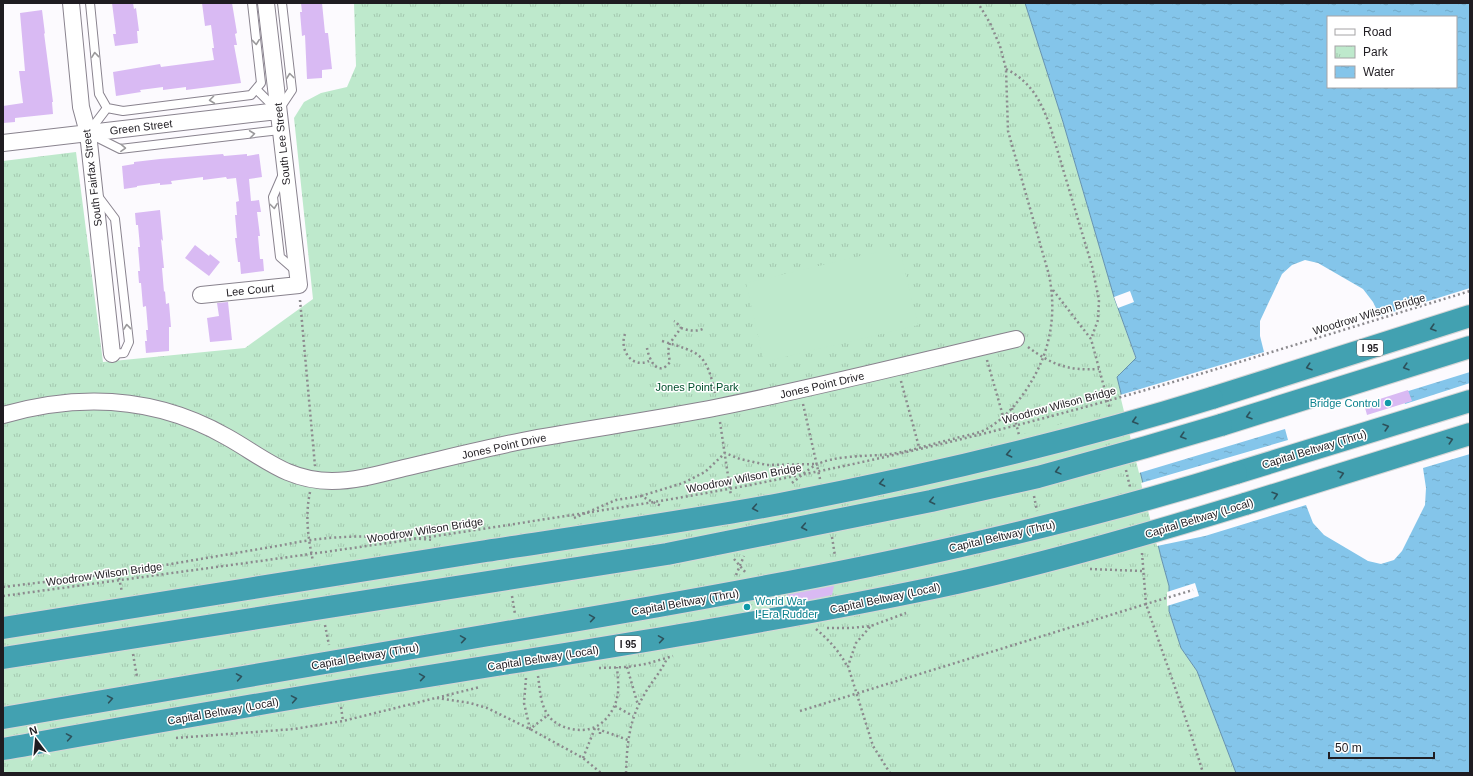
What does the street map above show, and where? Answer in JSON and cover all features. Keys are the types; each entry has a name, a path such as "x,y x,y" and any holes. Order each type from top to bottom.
{"highway":[{"name":"I 95","path":"3,628 658,524 778,504 904,479 1032,449 1200,402 1470,316"},
{"path":"3,658 668,554 923,503 1038,477 1146,447 1470,347"},
{"name":"Capital Beltway (Thru)","path":"3,718 671,605 915,557 1137,503 1470,401"},
{"name":"Capital Beltway (Local)","path":"3,749 382,683 667,638 818,611 942,586 1071,554 1173,526 1470,434"}],"street":[{"name":"South Fairfax Street","path":"71,3 81,107 88,133 112,354"},
{"name":"South Lee Street","path":"266,3 284,169 298,279"},
{"name":"Green Street","path":"3,144 278,111"},
{"name":"Lee Court","path":"200,295 298,279"},
{"name":"Jones Point Drive","path":"3,414 33,407 83,401 129,404 157,409 193,421 215,431 286,472 313,480 332,481 357,479 522,442 718,407 799,390 1016,339"}],"lane":[{"path":"90,3 99,94 107,108 122,111 251,95 261,83 252,3"},
{"path":"256,89 278,111 292,90 282,3"},
{"path":"107,108 88,133 120,149 280,130"}],"path":[{"path":"1006,69 1019,75 1030,87 1044,109 1052,129 1092,266 1099,300 1098,320 1091,339"},
{"path":"298,279 315,470 307,508 309,539 313,562"},
{"name":"Woodrow Wilson Bridge","path":"3,596 373,546 661,502 907,453 1042,419 1205,373 1470,291"},
{"path":"674,321 681,328 690,330 702,330 705,328"},
{"path":"647,348 649,361 657,368 667,366 670,362 668,351 670,343 679,333 681,328"},
{"path":"625,334 624,341 627,355 633,362 638,364 649,361"},
{"path":"1016,339 1044,358 1060,366 1081,370 1099,369"},
{"path":"662,341 693,352 702,358 711,376 726,453 731,498"},
{"path":"983,346 1003,416"},
{"path":"898,367 918,447"},
{"path":"799,390 820,480"},
{"path":"726,453 740,459 766,465 817,464"},
{"path":"641,496 683,483 705,472 726,453"},
{"path":"831,534 836,558"},
{"path":"739,558 740,566"},
{"path":"800,711 1193,590"},
{"path":"1146,604 1186,715 1203,773"},
{"path":"848,620 850,628"},
{"path":"325,622 330,652"},
{"path":"848,666 856,643 862,634 871,626"},
{"path":"813,627 830,641 848,666 874,746 890,773"},
{"path":"626,773 628,740 634,716 638,705 664,666 667,658"},
{"path":"627,667 638,705"},
{"path":"583,758 594,728 604,721 615,706 618,689 616,668"},
{"path":"538,675 541,699 548,715 558,724 568,729 579,730 594,728 628,740"},
{"path":"435,697 470,703 487,708 530,729 583,758 601,773"},
{"path":"340,705 343,720"},
{"path":"615,706 634,716"},
{"path":"530,729 548,715"}],"green space":[{"name":"Jones Point Park","path":"354,3 1025,3 1063,122 1114,297 1136,359 1117,377 1169,586 1169,612 1181,648 1197,671 1236,773 3,773 3,161 76,152 103,362 245,348 313,299 294,118 304,102 321,93 347,87 356,66"},
{"path":"899,247 918,325 764,362 746,283"},
{"path":"1081,419 1095,474 1014,495 1000,440"},
{"path":"990,443 1004,497 923,519 909,464"},
{"path":"752,749 773,773 724,773"}],"water":[{"path":"1025,3 1470,3 1470,773 1236,773 1197,671 1181,648 1169,611 1169,586 1117,377 1136,358 1114,297 1063,122"}],"pier":[{"path":"1305,260 1318,263 1363,289 1373,302 1380,316 1470,288 1470,372 1402,393 1405,404 1470,383 1470,454 1423,468 1426,488 1425,505 1402,551 1394,560 1381,564 1368,561 1324,535 1313,523 1306,505 1205,536 1157,546 1141,483 1288,440 1285,429 1139,473 1120,395 1264,352 1260,336 1260,321 1282,274 1292,265"},
{"path":"1130,291 1134,302 1118,308 1114,297"},
{"path":"1195,583 1199,596 1167,606 1167,592"}],"building":[{"path":"112,3 133,3 134,9 136,8 139,31 137,31 138,43 115,46 113,34 116,34"},
{"path":"202,3 232,3 237,33 235,34 237,45 234,45 241,83 186,90 186,87 163,90 163,87 140,90 141,92 116,96 113,72 160,64 161,67 214,60 211,25 205,26"},
{"path":"301,3 322,3 325,33 328,33 332,69 322,70 322,78 307,79 305,35 302,36 300,12 302,12"},
{"path":"42,10 53,102 53,114 15,118 15,122 3,123 3,106 23,103 19,71 25,71 20,13"},
{"path":"223,154 224,156 247,154 247,156 259,154 262,177 249,179 251,201 259,200 261,212 257,212 260,236 258,236 260,259 263,259 264,271 241,274 235,238 237,238 235,215 237,215 236,202 239,201 236,178 227,179 226,177 203,180 203,177 171,181 172,184 160,185 160,183 124,189 122,166 134,164 134,162"},
{"path":"160,210 163,241 161,239 164,268 162,268 164,292 165,291 166,304 169,303 171,327 169,327 169,351 146,353 145,341 147,341 146,330 148,330 146,306 143,307 141,283 139,283 138,271 140,271 138,247 140,247 138,225 136,225 135,213"},
{"path":"195,245 209,256 210,254 220,262 209,276 185,258"},
{"path":"228,302 232,340 210,342 207,318 219,316 217,303"},
{"name":"Bridge Control","path":"1408,390 1412,401 1367,415 1364,404"},
{"path":"834,586 832,595 804,601 786,595"}],"place":[{"name":"Bridge Control","path":"1388,403"},
{"name":"World War I-Era Rudder","path":"747,607"}]}
